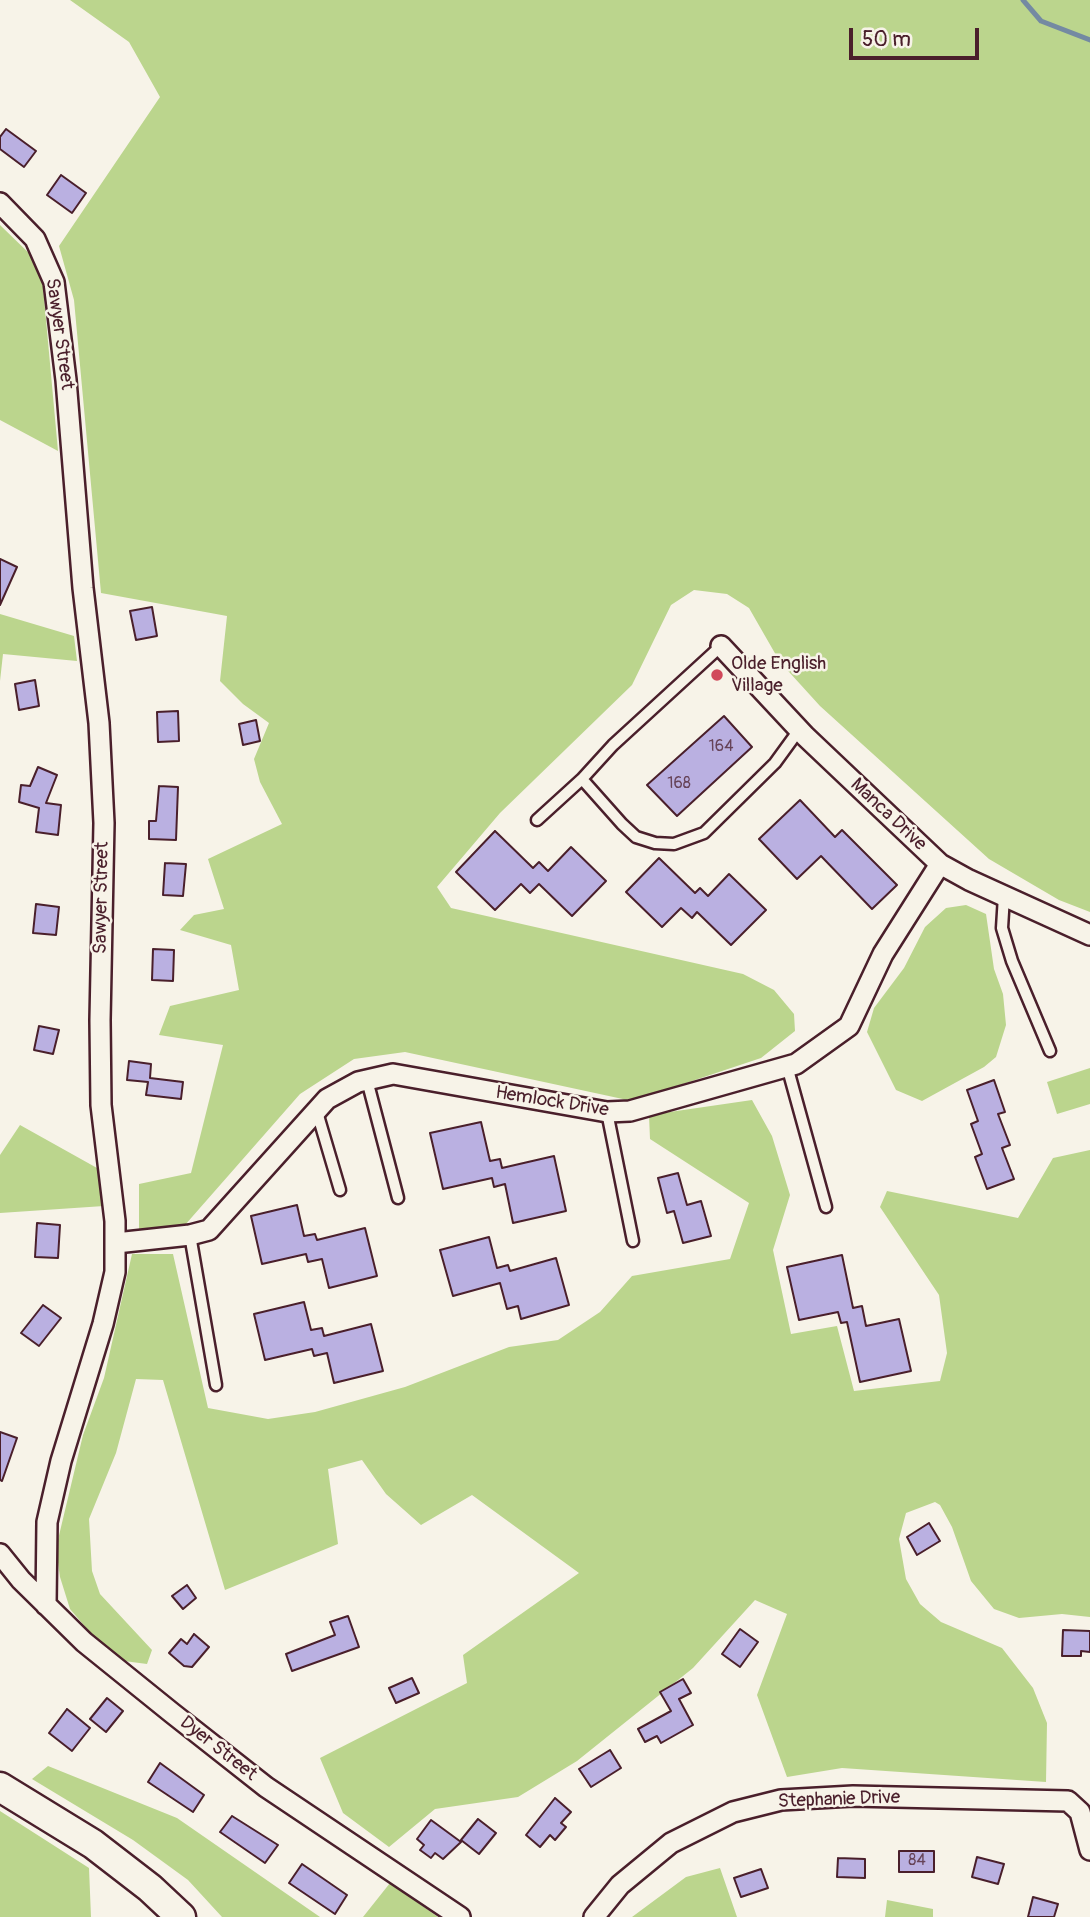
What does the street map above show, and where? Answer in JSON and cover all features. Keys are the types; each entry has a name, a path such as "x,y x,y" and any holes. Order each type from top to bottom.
{"main road":[{"path":"0,1787 93,1844 150,1888 181,1917"}],"street":[{"name":"Sawyer Street","path":"0,203 35,239 54,282 66,380 83,588 99,723 104,823 100,1020 102,1105 116,1243 110,1300 61,1461 47,1522 46,1605"},
{"name":"Manca Drive","path":"721,646 799,730 940,864 1004,897 1090,935"},
{"name":"Hemlock Drive","path":"116,1243 190,1235 209,1230 327,1099 367,1080 393,1074 607,1112 629,1111 787,1066 849,1026 883,954 940,864"},
{"name":"Dyer Street","path":"0,1554 84,1642 266,1787 460,1917"},
{"name":"Stephanie Drive","path":"594,1917 620,1885 671,1843 733,1812 781,1800 853,1796 1068,1801 1080,1812 1090,1850"}],"lane":[{"path":"537,820 582,779 613,745 721,646"},
{"path":"582,779 636,837 664,844 684,841 704,833 736,804 775,763 799,730"},
{"path":"1004,897 1002,928 1012,961 1050,1051"},
{"path":"787,1066 826,1206"},
{"path":"367,1080 398,1198"},
{"path":"317,1112 340,1190"},
{"path":"607,1112 633,1241"},
{"path":"190,1235 216,1385"}],"green space":[{"path":"70,0 1090,0 1090,912 1059,900 989,859 820,706 780,662 749,608 727,594 694,590 671,605 632,685 500,813 437,887 451,908 743,974 774,990 794,1014 795,1031 761,1058 632,1101 405,1052 354,1059 300,1094 185,1225 139,1231 139,1184 191,1173 223,1045 159,1035 170,1006 239,990 231,945 180,930 194,915 224,909 208,859 282,824 260,782 254,759 269,723 243,704 220,681 227,616 101,593 74,300 59,246 160,97 129,42"},
{"path":"0,225 34,258 42,276 58,451 0,420"},
{"path":"0,614 74,636 77,661 3,654 0,681"},
{"path":"966,905 986,914 994,969 1003,994 1006,1025 996,1057 984,1067 922,1101 896,1090 867,1032 874,1008 904,968 925,927 946,908"},
{"path":"1090,1068 1090,1104 1057,1114 1047,1082"},
{"path":"752,1100 772,1136 790,1195 773,1250 791,1334 837,1326 854,1391 940,1381 947,1353 939,1295 880,1207 887,1191 1018,1218 1053,1158 1090,1150 1090,1617 1062,1614 1019,1618 994,1609 971,1581 952,1527 940,1505 935,1502 906,1513 899,1539 906,1579 920,1604 941,1622 1002,1648 1033,1688 1047,1723 1046,1782 842,1768 787,1777 757,1695 787,1614 755,1600 693,1668 577,1761 518,1797 435,1809 389,1847 343,1813 320,1758 467,1683 463,1655 579,1573 472,1495 421,1525 386,1494 362,1460 328,1469 338,1544 225,1590 163,1380 136,1379 116,1453 89,1519 92,1571 100,1594 152,1650 147,1664 124,1661 93,1636 70,1609 60,1577 56,1548 83,1435 104,1378 132,1254 173,1254 208,1408 268,1419 315,1412 405,1387 509,1347 558,1340 600,1312 632,1276 730,1259 749,1203 650,1139 649,1115"},
{"path":"20,1125 97,1168 104,1206 0,1213 0,1155"},
{"path":"48,1766 177,1818 320,1917 222,1917 188,1880 133,1840 32,1779"},
{"path":"0,1811 89,1868 91,1917 0,1917"},
{"path":"720,1868 737,1917 632,1917 686,1877"},
{"path":"390,1883 438,1917 363,1917"},
{"path":"887,1900 933,1909 933,1917 885,1917"}],"building":[{"path":"6,129 36,151 24,167 0,149 0,137"},
{"path":"61,175 86,193 72,213 47,195"},
{"path":"0,559 17,567 0,605"},
{"path":"152,607 157,636 136,640 130,611"},
{"path":"35,680 39,706 19,710 15,684"},
{"path":"178,711 179,741 158,742 157,712"},
{"path":"724,716 752,747 677,816 647,785"},
{"path":"256,720 260,741 243,745 239,724"},
{"path":"38,767 57,775 46,803 61,805 58,835 36,832 39,808 19,802 21,785 30,786"},
{"path":"159,786 178,787 176,840 149,839 149,821 156,821"},
{"path":"800,800 835,837 842,830 897,885 872,909 821,856 797,879 759,839"},
{"path":"495,831 533,868 539,862 548,871 571,847 606,881 572,916 539,884 530,893 521,884 495,910 456,872"},
{"path":"659,858 695,893 700,888 708,896 729,874 766,910 731,945 697,912 692,918 681,908 662,927 626,892"},
{"path":"165,863 186,864 183,896 163,895"},
{"path":"36,904 59,907 56,935 33,933"},
{"path":"153,949 174,950 173,981 152,980"},
{"path":"39,1026 59,1030 53,1054 34,1050"},
{"path":"129,1061 151,1064 150,1078 183,1082 181,1099 146,1095 148,1082 127,1080"},
{"path":"994,1080 1005,1112 998,1114 1010,1145 1002,1148 1014,1179 987,1189 975,1157 982,1154 971,1124 978,1121 967,1090"},
{"path":"481,1122 490,1161 500,1159 502,1168 554,1156 566,1211 513,1223 505,1184 494,1187 492,1178 443,1189 430,1133"},
{"path":"678,1173 687,1205 701,1201 711,1236 683,1243 674,1211 667,1213 658,1178"},
{"path":"297,1205 304,1236 315,1234 317,1240 365,1228 377,1276 329,1288 322,1259 308,1262 306,1254 262,1264 251,1216"},
{"path":"37,1223 60,1225 58,1258 35,1257"},
{"path":"489,1237 497,1268 508,1265 510,1271 556,1258 569,1305 521,1319 518,1306 507,1309 500,1283 453,1296 440,1250"},
{"path":"842,1255 853,1308 862,1306 866,1326 899,1319 911,1371 860,1382 847,1322 841,1323 838,1312 799,1320 787,1267"},
{"path":"304,1302 311,1330 322,1328 324,1336 371,1324 383,1371 334,1383 327,1353 314,1356 312,1349 265,1360 254,1314"},
{"path":"43,1305 61,1318 39,1346 21,1333"},
{"path":"0,1432 17,1438 2,1481 0,1480"},
{"path":"929,1523 940,1541 917,1555 907,1537"},
{"path":"187,1585 196,1598 183,1609 172,1596"},
{"path":"348,1616 359,1647 292,1671 286,1654 335,1635 330,1622"},
{"path":"740,1629 758,1642 740,1667 722,1654"},
{"path":"1063,1630 1090,1631 1090,1652 1081,1651 1081,1656 1062,1656"},
{"path":"194,1634 209,1647 192,1667 184,1666 169,1653 181,1639 187,1644"},
{"path":"412,1678 419,1693 396,1703 389,1688"},
{"path":"683,1679 691,1693 679,1699 693,1725 661,1743 657,1736 645,1742 638,1729 671,1711 660,1692"},
{"path":"107,1698 123,1711 106,1732 90,1719"},
{"path":"67,1709 90,1728 72,1751 49,1733"},
{"path":"610,1750 621,1768 591,1787 579,1769"},
{"path":"160,1763 204,1795 193,1812 148,1782"},
{"path":"555,1798 571,1812 561,1823 566,1827 555,1840 550,1835 540,1847 526,1835"},
{"path":"232,1816 278,1845 265,1863 220,1832"},
{"path":"478,1819 496,1833 479,1854 461,1840"},
{"path":"431,1820 461,1842 443,1859 435,1853 431,1858 420,1850 424,1845 417,1839"},
{"path":"899,1851 934,1851 934,1872 899,1872"},
{"path":"977,1857 1004,1864 998,1884 972,1877"},
{"path":"838,1858 865,1859 865,1878 837,1877"},
{"path":"302,1864 347,1895 335,1914 289,1883"},
{"path":"761,1869 768,1888 741,1897 734,1878"},
{"path":"1033,1897 1058,1904 1054,1917 1028,1917"}],"waterway":[{"path":"1023,0 1041,21 1090,40"}],"place":[{"name":"Olde English Village","path":"717,675"}]}
